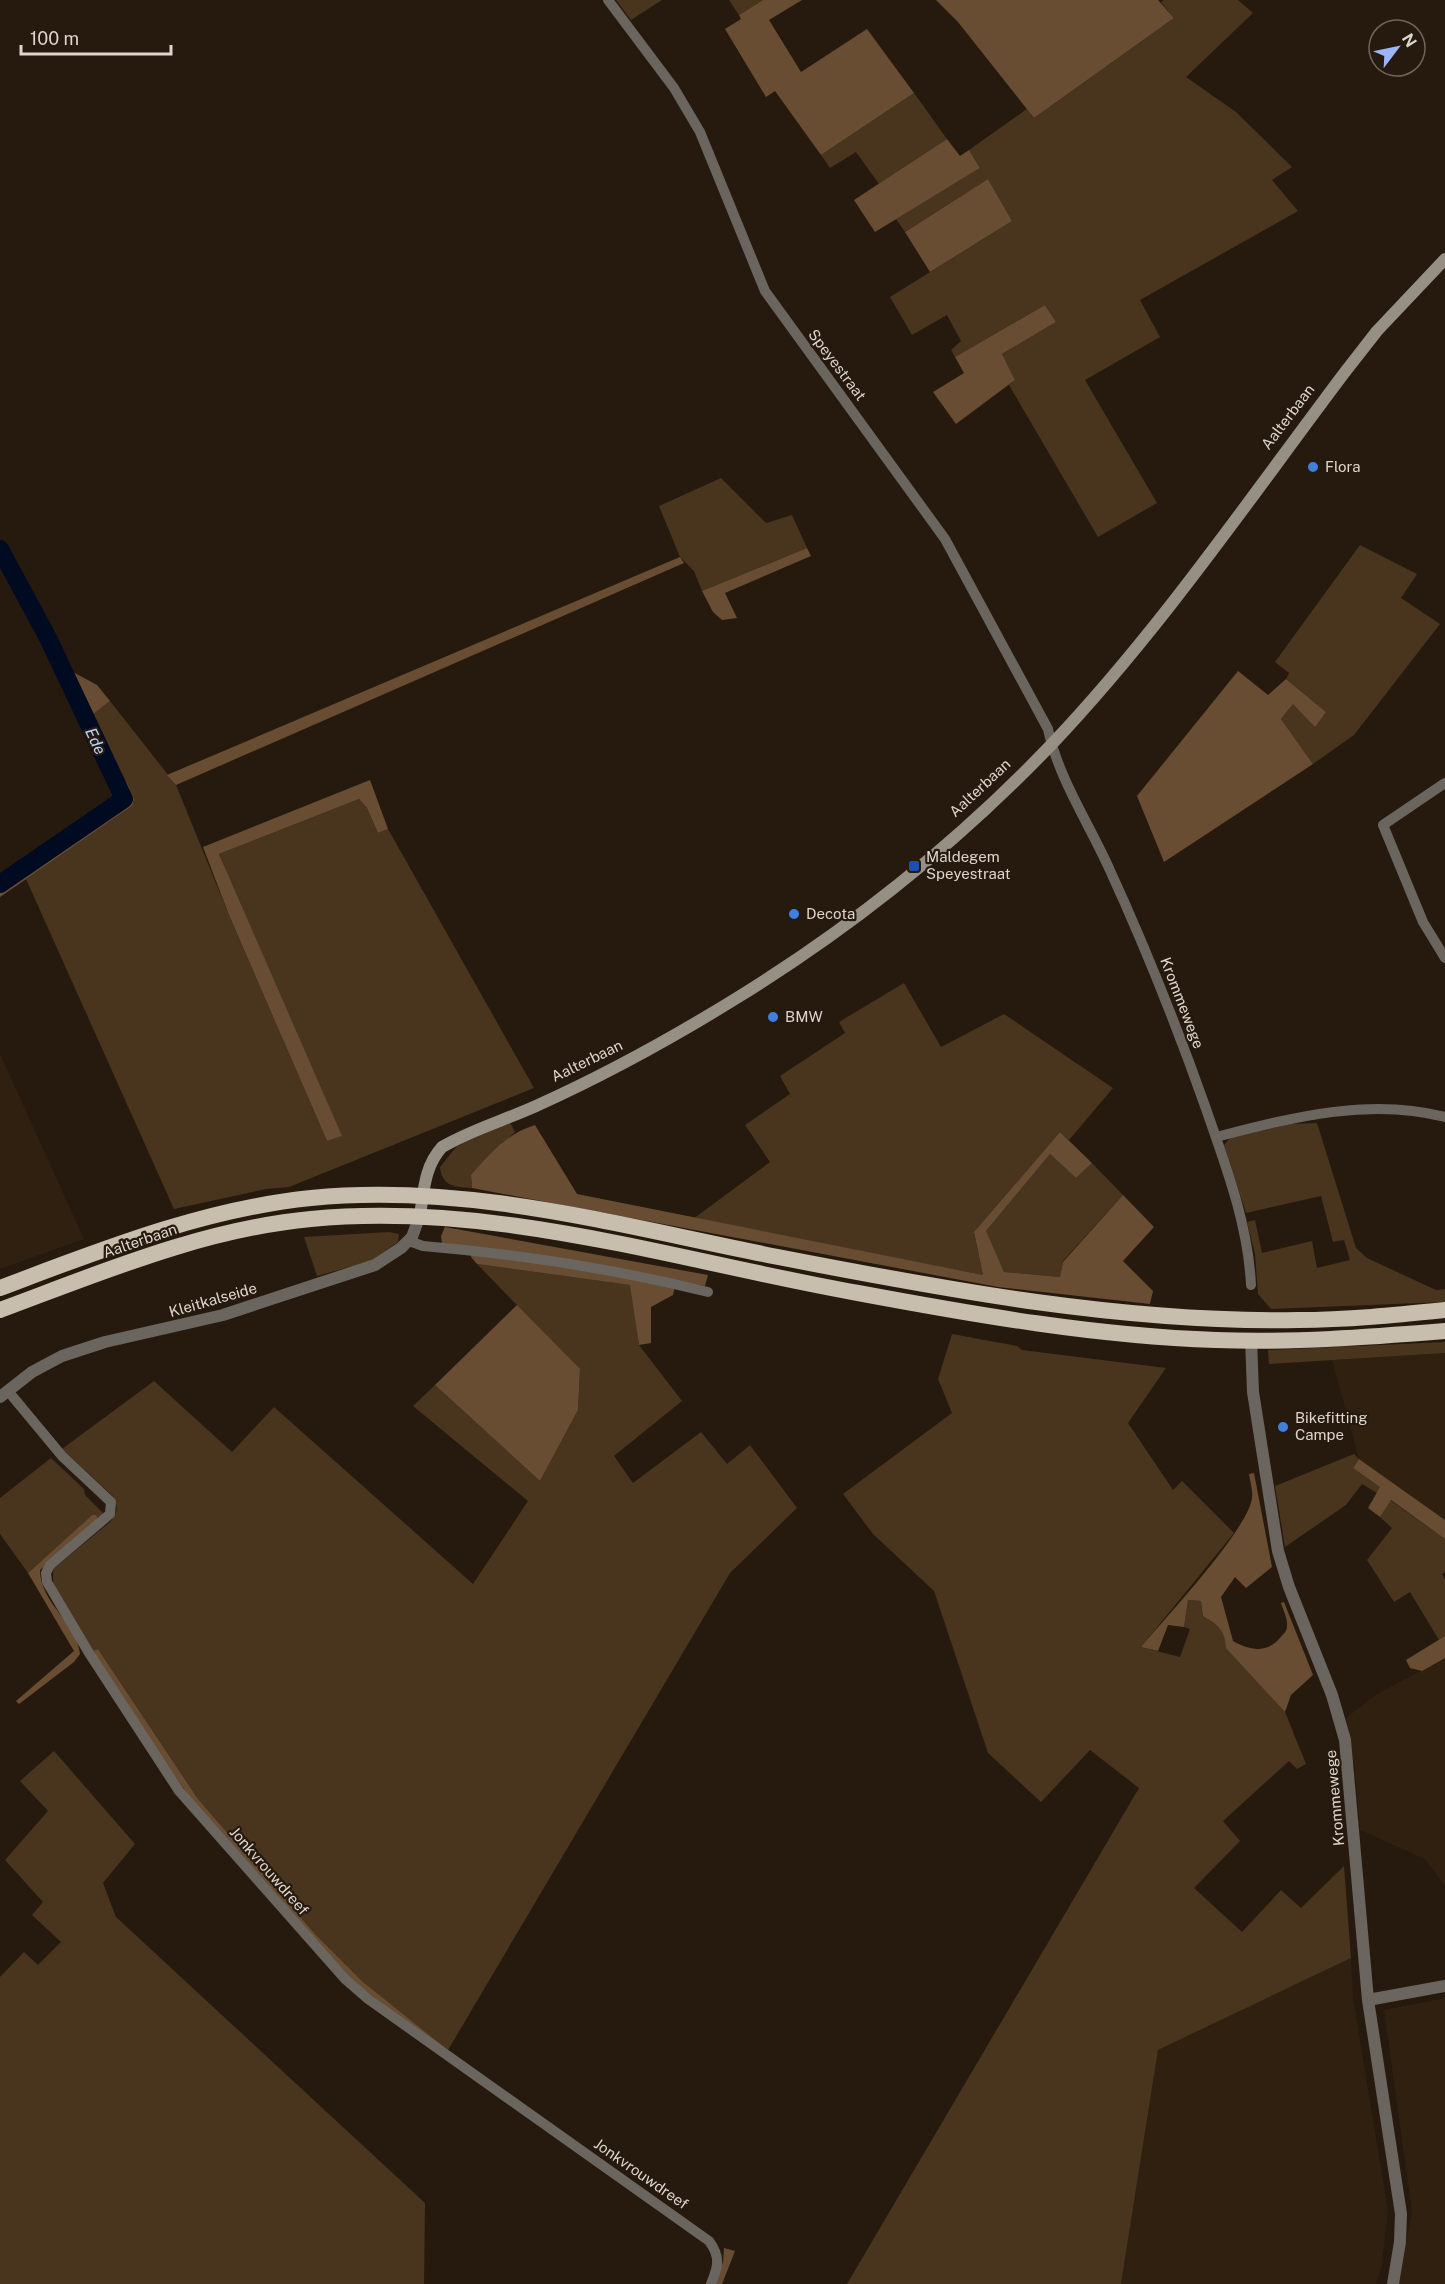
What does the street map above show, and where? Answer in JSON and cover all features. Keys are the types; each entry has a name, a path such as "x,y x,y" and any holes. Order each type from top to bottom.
{"highway":[{"name":"Aalterbaan","path":"0,1288 151,1234 242,1209 314,1198 423,1196"},
{"path":"423,1196 454,1197 540,1210 995,1297 1112,1311 1251,1320 1333,1319 1445,1310"},
{"name":"Aalterbaan","path":"0,1310 147,1257 234,1232 312,1219 420,1215"},
{"path":"420,1215 537,1230 856,1293 1046,1325 1180,1338 1335,1338 1445,1331"}],"main road":[{"name":"Aalterbaan","path":"420,1215 429,1165 442,1148 642,1054 795,960 923,864 973,821 1052,744 1147,633 1377,331 1445,259"}],"street":[{"name":"Speyestraat","path":"608,0 674,88 700,132 765,291 945,538 1048,729 1052,744"},
{"name":"Krommewege","path":"1052,744 1055,759 1072,789 1141,940 1176,1025 1239,1210 1250,1254 1251,1285"},
{"path":"1445,783 1383,825 1423,922 1445,957"},
{"path":"1216,1137 1297,1116 1387,1107 1405,1108 1445,1117"},
{"path":"420,1215 415,1232 409,1241 423,1246 522,1257 708,1292"},
{"name":"Kleitkalseide","path":"4,1394 32,1372 62,1356 105,1342 223,1315 365,1269 389,1257 409,1241"},
{"name":"Krommewege","path":"1251,1320 1253,1392 1278,1551 1289,1587 1332,1695 1345,1740 1368,2000 1401,2214 1401,2242 1393,2284"},
{"name":"Jonkvrouwdreef","path":"4,1394 62,1456 111,1502 110,1514 50,1565 46,1573 47,1582 88,1653 179,1791 345,1979 368,1999 709,2241 716,2251 719,2262 711,2284"},
{"path":"1368,2000 1445,1986"}],"shaded area":[{"path":"616,0 662,0 631,20"},
{"path":"729,0 763,0 739,15"},
{"path":"763,0 802,0 769,20 801,72 867,29 914,93 821,155 775,91 766,97 725,29 741,19 739,15"},
{"path":"936,0 1158,0 1174,18 1034,118 958,22"},
{"path":"1164,0 1238,0 1253,13 1186,77 1236,112 1292,167 1272,180 1298,211 1140,300 1160,337 1085,380 1157,503 1098,537 1009,385 1015,380 1002,354 1056,322 1045,305 955,357 951,350 961,341 947,315 912,335 890,297 1012,221 988,179 905,232 896,219 980,168 969,150 1027,109 1034,118 1174,18 1161,2"},
{"path":"914,93 947,139 879,184 856,152 830,168 821,155"},
{"path":"947,139 960,156 969,150 980,168 875,232 854,200"},
{"path":"988,179 1012,221 930,272 905,232"},
{"path":"1045,305 1056,322 1002,354 1015,380 956,424 933,392 964,373 955,357"},
{"path":"721,478 766,523 792,515 807,548 702,591 694,571 680,557 659,506"},
{"path":"1360,545 1417,574 1401,598 1440,624 1354,735 1313,764 1281,719 1293,704 1326,712 1286,679 1289,673 1275,662"},
{"path":"807,548 811,556 725,593 737,618 722,620 713,612 702,591"},
{"path":"680,557 684,563 176,785 167,775"},
{"path":"69,670 97,685 110,701 89,717 118,778 127,783 134,799 132,806 0,897 0,877 119,797 79,721 88,716 65,671"},
{"path":"1238,671 1268,695 1286,679 1326,712 1315,727 1293,704 1281,719 1313,764 1164,862 1137,796"},
{"path":"110,701 176,785 229,915 327,1141 341,1136 219,854 359,799 367,808 378,833 388,829 534,1088 289,1187 266,1189 174,1209 26,879 132,806 89,716"},
{"path":"370,780 388,829 378,833 367,808 359,799 219,854 342,1136 327,1141 229,915 203,847"},
{"path":"904,983 941,1047 1004,1014 1113,1088 1069,1140 1060,1132 974,1232 983,1275 693,1219 770,1162 745,1125 790,1094 780,1076 845,1033 839,1022"},
{"path":"0,1054 84,1239 0,1269"},
{"path":"510,1122 515,1132 471,1175 472,1188 450,1185 443,1179 440,1167 457,1146"},
{"path":"1317,1123 1356,1248 1367,1258 1436,1290 1445,1289 1445,1302 1271,1309 1258,1294 1255,1254 1247,1222 1255,1220 1262,1253 1312,1241 1317,1268 1350,1260 1344,1240 1333,1242 1321,1196 1246,1213 1224,1145 1230,1138 1290,1124"},
{"path":"535,1125 577,1194 983,1275 974,1232 1060,1132 1092,1163 1076,1178 1050,1154 986,1231 1004,1272 1060,1277 1063,1262 1123,1195 1154,1227 1123,1261 1153,1291 1150,1304 998,1287 472,1188 471,1175 492,1152 507,1139"},
{"path":"1050,1154 1076,1178 1092,1163 1123,1195 1063,1261 1060,1277 1004,1272 985,1232"},
{"path":"445,1227 708,1275 705,1286 676,1282 673,1295 651,1307 651,1343 639,1345 630,1285 477,1264 471,1257 471,1247 442,1243 441,1236"},
{"path":"389,1232 399,1234 398,1242 371,1261 317,1276 304,1237"},
{"path":"477,1264 631,1285 639,1345 682,1401 614,1456 633,1483 701,1432 727,1464 750,1445 797,1508 730,1573 448,2050 362,1981 316,1935 198,1799 98,1649 90,1652 64,1612 53,1578 54,1568 110,1522 116,1510 114,1497 62,1449 154,1381 232,1452 274,1407 473,1584 528,1501 413,1406 435,1385 540,1481 578,1410 580,1370"},
{"path":"517,1305 580,1369 578,1410 540,1481 435,1385"},
{"path":"952,1334 1017,1346 1022,1350 1166,1368 1128,1423 1173,1490 1182,1481 1234,1533 1141,1647 1180,1657 1190,1629 1184,1627 1188,1600 1201,1601 1203,1616 1220,1629 1225,1637 1227,1648 1285,1712 1306,1764 1297,1769 1289,1761 1223,1821 1240,1841 1194,1888 1242,1932 1281,1890 1301,1908 1344,1866 1351,1958 1158,2050 1121,2284 847,2284 1139,1788 1090,1750 1041,1802 988,1753 934,1591 873,1534 843,1494 952,1413 938,1379"},
{"path":"1445,1342 1445,1353 1269,1364 1268,1350"},
{"path":"1445,1353 1445,1520 1359,1459 1332,1360"},
{"path":"1354,1454 1359,1459 1353,1468 1381,1487 1377,1493 1362,1484 1346,1505 1285,1547 1275,1486"},
{"path":"51,1458 84,1489 85,1495 104,1514 98,1519 92,1515 28,1573 0,1534 0,1498"},
{"path":"1359,1459 1445,1520 1445,1539 1391,1500 1380,1517 1368,1508 1380,1487 1353,1468"},
{"path":"1254,1473 1272,1567 1246,1588 1235,1577 1221,1597 1233,1641 1245,1647 1257,1649 1275,1643 1286,1631 1287,1620 1281,1603 1284,1602 1313,1675 1291,1695 1285,1712 1226,1648 1220,1629 1203,1616 1201,1601 1188,1600 1184,1627 1168,1625 1158,1651 1141,1647 1204,1574 1236,1531 1252,1498 1249,1474"},
{"path":"1390,1500 1445,1539 1445,1572 1442,1574 1445,1580 1445,1636 1439,1640 1410,1592 1394,1602 1367,1560 1392,1528 1380,1517"},
{"path":"92,1515 96,1515 98,1519 40,1570 46,1593 72,1632 80,1654 74,1662 19,1704 16,1701 74,1651 28,1573"},
{"path":"1445,1636 1445,1658 1422,1671 1410,1668 1406,1660"},
{"path":"98,1649 198,1799 316,1935 362,1981 448,2050 447,2052 348,1978 197,1808 90,1652"},
{"path":"1445,1658 1445,1886 1425,1859 1360,1830 1355,1770 1346,1718 1377,1694"},
{"path":"54,1751 135,1844 103,1883 116,1917 425,2203 424,2284 0,2284 0,1977 24,1952 38,1965 61,1942 32,1915 43,1902 5,1860 48,1811 20,1781"},
{"path":"1351,1958 1353,1997 1388,2211 1382,2265 1376,2284 1121,2284 1158,2050"},
{"path":"1445,1998 1445,2284 1399,2284 1412,2212 1384,2010"},
{"path":"724,2248 735,2251 722,2284 715,2284 723,2262"}],"waterway":[{"name":"Ede","path":"0,549 48,638 124,799 0,884"}],"place":[{"name":"Flora","path":"1313,467"},
{"name":"Maldegem Speyestraat","path":"914,866"},
{"name":"Decota","path":"794,914"},
{"name":"BMW","path":"773,1017"},
{"name":"Bikefitting Campe","path":"1283,1427"}]}
